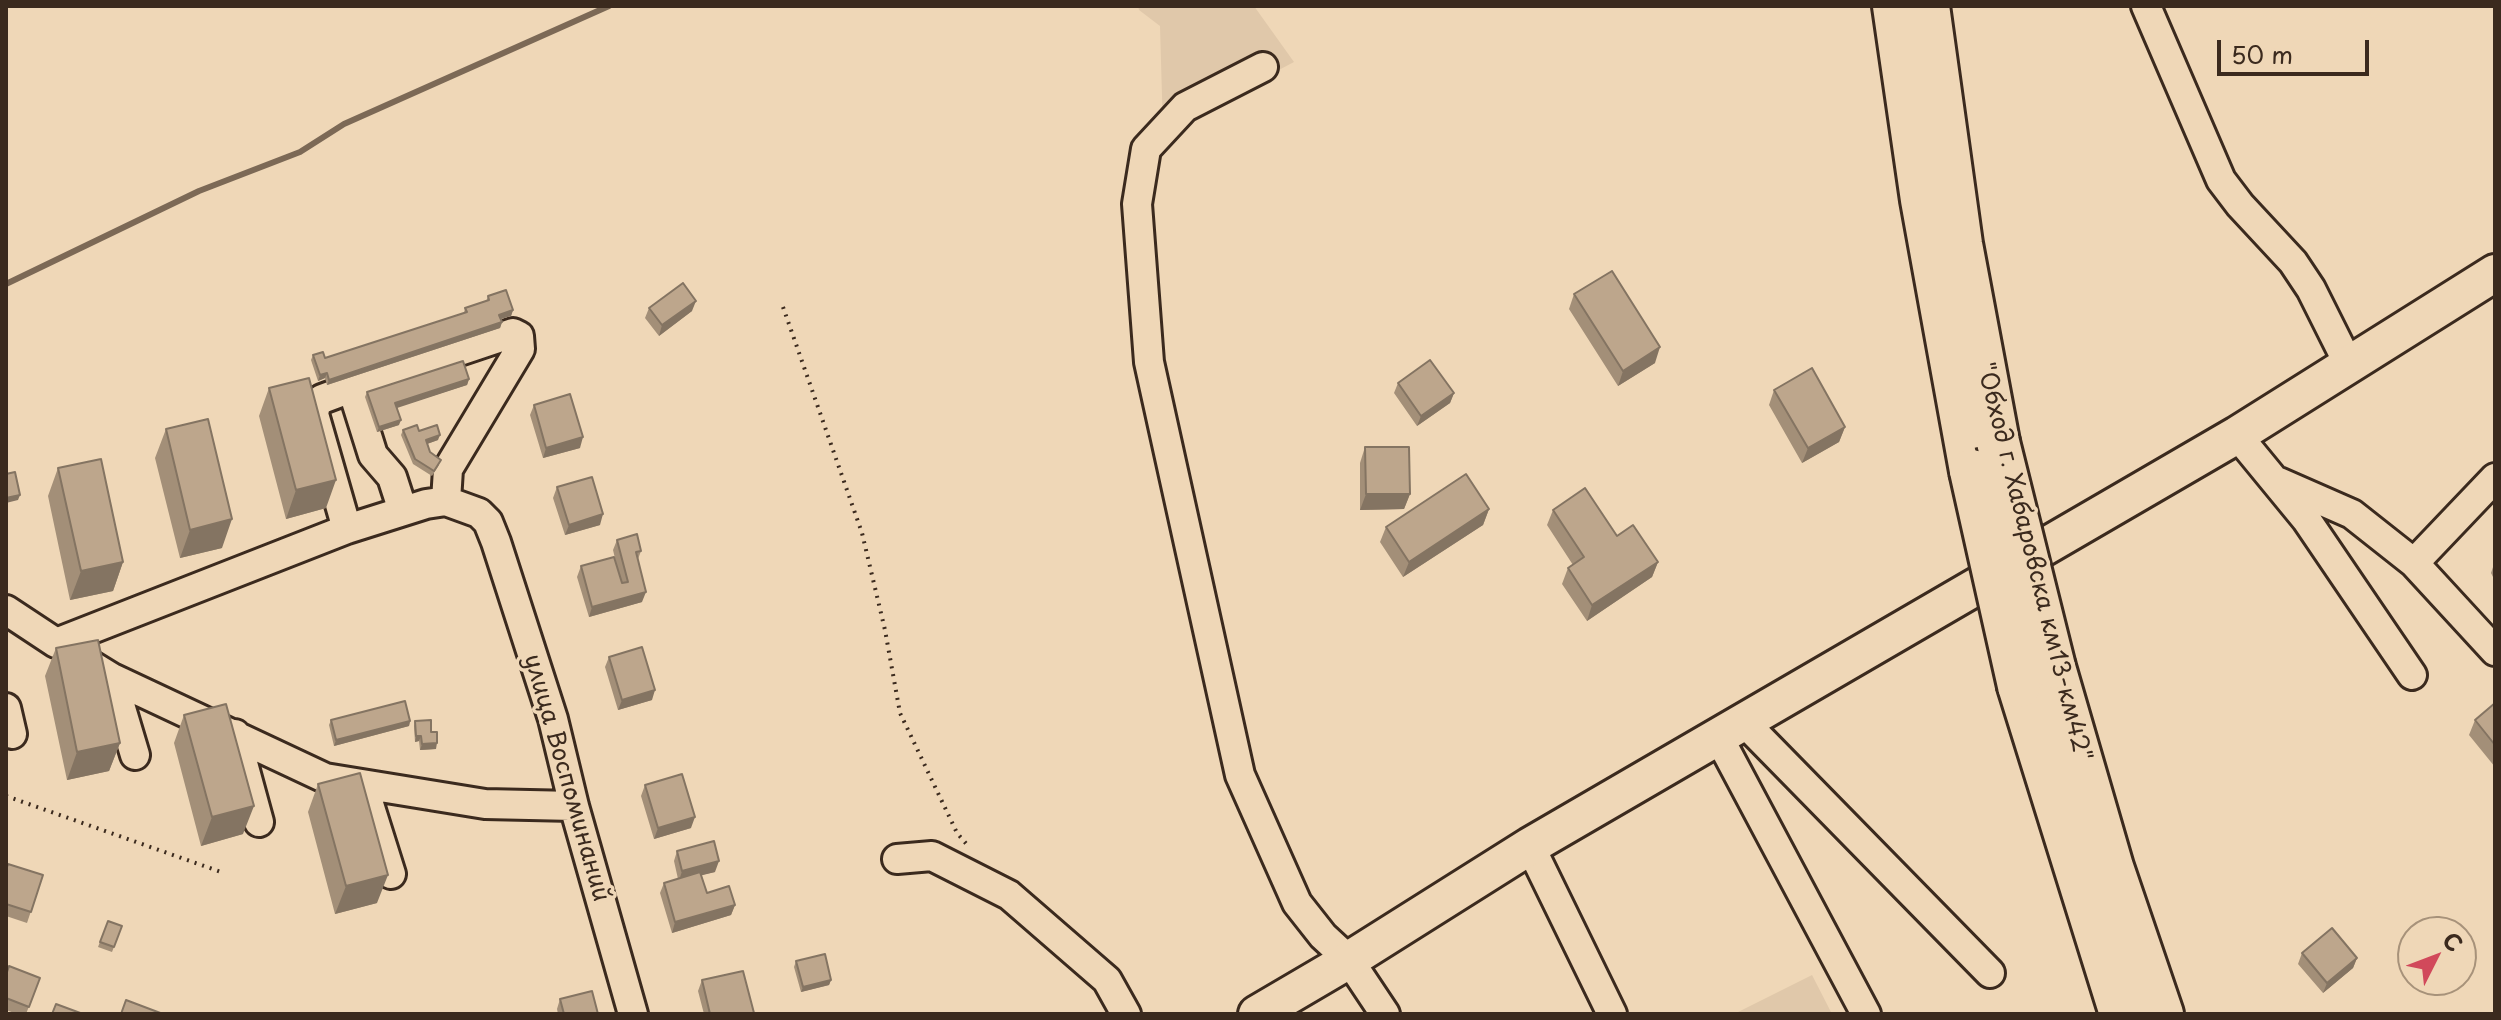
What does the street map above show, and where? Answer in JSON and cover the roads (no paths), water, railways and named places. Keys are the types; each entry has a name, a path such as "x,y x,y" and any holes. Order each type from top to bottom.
{"highway":[{"name":"\"Обход г. Хабаровска км13-км42\"","path":"1894,6 1922,200 2121,1014"},
{"name":"\"Обход г. Хабаровска км13-км42\"","path":"1928,6 1961,244 1985,456"},
{"name":"\"Обход г. Хабаровска км13-км42\"","path":"2036,676 2112,867 2162,1014"}],"main road":[{"path":"1257,1014 1530,846 2237,435 2495,273"}],"street":[{"path":"2146,6 2221,180 2293,262 2311,289 2349,365"},
{"path":"1263,67 1185,107 1146,149 1137,204 1149,362 1240,775 1297,903 1323,936 1349,960 1385,1014"},
{"path":"56,643 347,529 446,501 448,469 520,349 519,336 513,333 499,337 352,388 316,404 314,414 347,529"},
{"path":"352,388 373,455 392,477 403,511"},
{"path":"2237,435 2306,519 2412,675"},
{"path":"2414,563 2495,478"},
{"path":"2274,481 2352,514 2414,563 2495,651"},
{"name":"улица Воспоминаний","path":"446,501 479,513 488,522 496,542 553,719 574,806 633,1014"},
{"path":"6,610 112,678 325,778 485,804 574,806"},
{"path":"112,678 135,755"},
{"path":"1731,729 1990,973"},
{"path":"1731,729 1866,1014"},
{"path":"235,734 259,822"},
{"path":"363,785 391,874"},
{"path":"1530,846 1612,1014"},
{"path":"897,859 932,856 1009,895 1107,980 1126,1014"}],"waterway":[{"path":"6,284 199,191 300,152 344,124 609,6"}]}
